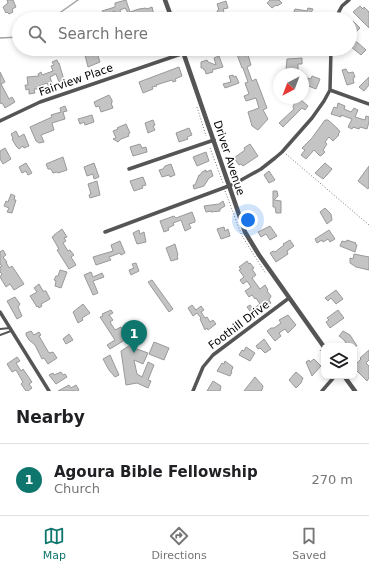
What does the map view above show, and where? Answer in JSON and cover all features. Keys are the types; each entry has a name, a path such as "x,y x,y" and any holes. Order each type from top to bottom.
{"street":[{"path":"166,0 170,12"},
{"path":"339,12 342,6 349,0"},
{"name":"Fairview Place","path":"0,121 40,102 169,56"},
{"name":"Driver Avenue","path":"185,56 242,224 250,241 321,343"},
{"path":"105,232 229,186 261,169 282,152 317,112 330,90 331,56"},
{"path":"330,90 369,104"},
{"path":"129,169 214,140"},
{"name":"Foothill Drive","path":"193,391 203,367 212,355 289,298"},
{"path":"0,312 49,391"},
{"path":"322,391 332,379"},
{"path":"346,379 355,391"}],"lane":[{"path":"0,329 11,329"},
{"path":"0,335 11,329"}],"path":[{"path":"196,103 206,136"},
{"path":"210,148 222,183"},
{"path":"285,154 369,225"}],"building":[{"path":"7,0 13,0 16,7 12,9 13,12 9,14 7,12 6,13 3,7 8,3"},
{"path":"126,0 130,12 128,12 125,8 120,10 120,12 102,12 115,7 115,3"},
{"path":"270,0 279,0 282,3 272,8 267,3"},
{"path":"226,1 228,8 223,9 224,12 217,12 219,10 217,4"},
{"path":"360,6 363,9 364,7 369,12 369,28 357,16 357,12 353,12"},
{"path":"152,7 153,12 130,12 139,9 147,9"},
{"path":"308,8 313,9 312,12 294,12 295,9 307,11"},
{"path":"357,42 366,50 361,55 357,52"},
{"path":"85,56 98,56 100,62 88,67"},
{"path":"219,56 223,67 212,70 213,72 206,74 205,70 201,68 201,62 207,60 208,62 216,65 214,58"},
{"path":"238,56 248,56 251,65 247,67 252,81 256,79 267,108 263,110 268,119 258,130 252,126 248,112 259,108 256,98 246,101 244,96 249,94 245,83 248,82"},
{"path":"302,58 302,64 298,64 298,68 286,68 287,59"},
{"path":"57,60 64,80 59,82 56,74 50,77 53,86 49,87 47,83 39,86 39,89 34,89 35,93 29,94 29,89 26,90 25,85 28,85 27,77 39,76 38,74 41,72 42,75 53,71 51,66 54,65 52,62"},
{"path":"179,67 182,76 175,79 176,81 173,82 172,80 156,85 157,86 152,87 153,89 143,93 139,82"},
{"path":"346,69 348,73 353,72 355,77 353,78 354,83 347,85 342,70"},
{"path":"0,72 5,82 1,84 9,99 12,97 15,102 5,108 3,104 0,103"},
{"path":"233,75 234,77 236,76 239,83 225,88 223,84 231,82 229,76"},
{"path":"312,76 320,79 316,89 309,86 309,78 311,79"},
{"path":"369,77 369,85 364,91 359,87"},
{"path":"109,95 112,100 111,103 113,108 101,112 99,106 96,107 94,102"},
{"path":"338,103 345,106 344,109 351,112 354,108 358,110 355,117 365,120 366,116 369,117 367,129 353,127 352,129 348,127 352,119 341,115 341,117 331,114 334,107 337,108"},
{"path":"294,104 306,104 308,106 305,110 302,108 283,127 279,123 294,109"},
{"path":"65,106 67,111 63,112 65,119 52,123 54,130 41,135 44,142 39,143 36,141 30,127 52,117 51,115 61,112 60,108"},
{"path":"92,115 94,122 85,125 84,122 80,124 78,119"},
{"path":"153,120 155,130 148,133 145,123"},
{"path":"325,120 328,120 338,129 340,132 338,134 339,135 333,141 329,137 325,142 327,144 323,150 325,152 322,155 320,156 314,150 306,159 301,155 305,150 302,148 312,138"},
{"path":"126,124 130,133 128,134 129,136 118,142 113,139 116,138 113,131"},
{"path":"189,128 192,135 187,137 188,139 179,142 176,133"},
{"path":"16,131 19,137 24,134 29,146 24,148 23,146 19,149 16,146 11,134"},
{"path":"140,144 142,148 146,147 147,152 133,156 130,147"},
{"path":"250,144 258,156 243,166 241,164 239,165 234,158 245,150 244,148"},
{"path":"5,148 11,159 3,164 0,159 0,151"},
{"path":"206,152 209,161 197,166 193,157"},
{"path":"63,157 67,170 53,173 51,169 48,169 46,164"},
{"path":"26,163 32,173 28,175 26,171 22,173 19,167"},
{"path":"94,163 99,177 94,179 93,174 87,176 84,167"},
{"path":"325,163 332,169 323,179 315,173"},
{"path":"171,164 175,175 170,177 169,175 162,177 159,170"},
{"path":"369,166 369,187 368,189 358,181"},
{"path":"206,170 206,172 211,170 213,176 209,178 204,186 194,189 193,185 195,185 199,175"},
{"path":"269,171 275,180 269,183 264,175"},
{"path":"143,177 146,185 142,186 143,188 134,191 130,181"},
{"path":"97,181 100,195 90,198 89,195 91,194 88,184"},
{"path":"273,191 277,191 278,196 274,200 281,201 281,213 276,213 275,207 273,207"},
{"path":"11,194 15,196 14,200 16,200 12,213 7,212 9,208 4,206 6,201 8,202"},
{"path":"223,201 225,206 220,209 220,211 206,212 204,206 219,204"},
{"path":"325,208 331,214 332,220 327,224 320,212"},
{"path":"192,212 195,222 189,224 191,228 185,231 181,220 173,223 174,225 168,228 169,230 164,232 160,221 174,216 176,218"},
{"path":"270,226 277,236 270,240 266,234 261,237 258,232"},
{"path":"224,227 225,231 228,229 230,236 221,239 217,229"},
{"path":"62,229 67,237 64,238 66,241 63,243 68,251 70,250 74,255 71,257 76,265 69,269 57,250 59,249 52,237"},
{"path":"139,230 140,234 144,232 146,242 137,244 133,233"},
{"path":"329,230 335,239 330,242 328,239 323,242 322,240 317,243 315,239"},
{"path":"290,240 294,246 287,251 288,254 276,262 270,253 273,251 275,252 284,245 283,244"},
{"path":"347,240 356,243 355,244 357,245 355,252 340,246 342,241 346,242"},
{"path":"120,241 125,253 121,255 120,253 109,257 111,260 96,265 93,257 113,251 111,245"},
{"path":"175,244 178,259 171,261 166,248"},
{"path":"3,250 6,255 3,257 9,268 12,266 24,284 14,290 10,284 6,287 0,277 2,274 0,272 0,267 2,266 0,264 0,252"},
{"path":"354,254 369,257 369,270 356,267 350,263 350,258 353,259"},
{"path":"247,261 254,268 252,269 256,275 252,278 260,289 265,285 271,296 269,300 271,303 259,311 258,309 252,314 247,307 250,305 253,309 260,304 252,295 249,297 245,291 251,287 247,281 243,284 240,280 244,277 239,270 241,269 239,267"},
{"path":"136,263 139,271 131,275 129,270 134,268 132,264"},
{"path":"60,270 67,272 61,288 55,286 56,281 54,280 56,276 58,276"},
{"path":"91,272 93,277 102,273 104,277 93,281 98,293 93,295 84,275"},
{"path":"152,280 173,309 169,312 148,282"},
{"path":"39,284 43,291 46,291 50,299 41,304 42,306 39,308 30,296 37,292 34,288"},
{"path":"336,290 343,299 336,304 331,298 328,301 325,298"},
{"path":"15,297 20,304 18,307 22,316 17,319 7,301"},
{"path":"83,304 90,313 82,318 83,320 78,323 73,312"},
{"path":"192,305 196,310 201,306 204,310 201,312 205,318 207,317 210,322 213,320 216,324 208,330 207,328 205,330 200,319 201,318 197,313 193,316 188,308"},
{"path":"111,310 113,313 109,315 113,320 110,322 115,330 121,327 128,338 110,349 107,345 115,340 100,317 103,316 102,314"},
{"path":"338,310 344,318 330,328 326,322 329,320 327,318"},
{"path":"288,315 296,325 288,333 285,329 279,333 281,336 275,341 267,331 281,323 279,320"},
{"path":"31,331 34,335 39,332 41,335 39,336 49,353 53,352 57,358 48,364 44,358 42,359 35,345 26,335 26,333"},
{"path":"343,331 350,335 355,343 346,343 339,336"},
{"path":"69,334 73,340 66,344 63,339"},
{"path":"264,339 271,349 265,353 256,346"},
{"path":"154,342 169,348 164,360 149,354"},
{"path":"132,344 135,346 134,348 148,353 143,364 134,360 137,374 142,377 148,362 154,365 148,380 151,381 148,388 137,383 126,385 121,351"},
{"path":"246,347 255,353 250,361 239,355"},
{"path":"369,350 369,360 366,363 369,366 369,378 367,381 357,371 357,363 361,359 360,358"},
{"path":"110,355 119,375 115,377 103,359"},
{"path":"17,357 20,361 16,363 21,371 23,369 32,382 29,384 32,388 28,391 26,391 21,384 23,382 16,370 12,372 7,364"},
{"path":"314,359 321,366 312,376 306,362 309,360 310,362"},
{"path":"225,361 233,367 230,376 217,371"},
{"path":"61,372 67,377 56,384 49,375 53,373 54,375"},
{"path":"296,372 303,378 301,383 296,388 289,380"},
{"path":"255,377 263,386 262,390 244,391"},
{"path":"213,381 221,386 220,391 207,391"},
{"path":"69,385 71,388 76,385 79,390 58,391"}],"waterway":[{"path":"61,12 78,0"},
{"path":"0,38 12,37"}],"place":[{"name":"Agoura Bible Fellowship","path":"134,353"}]}
